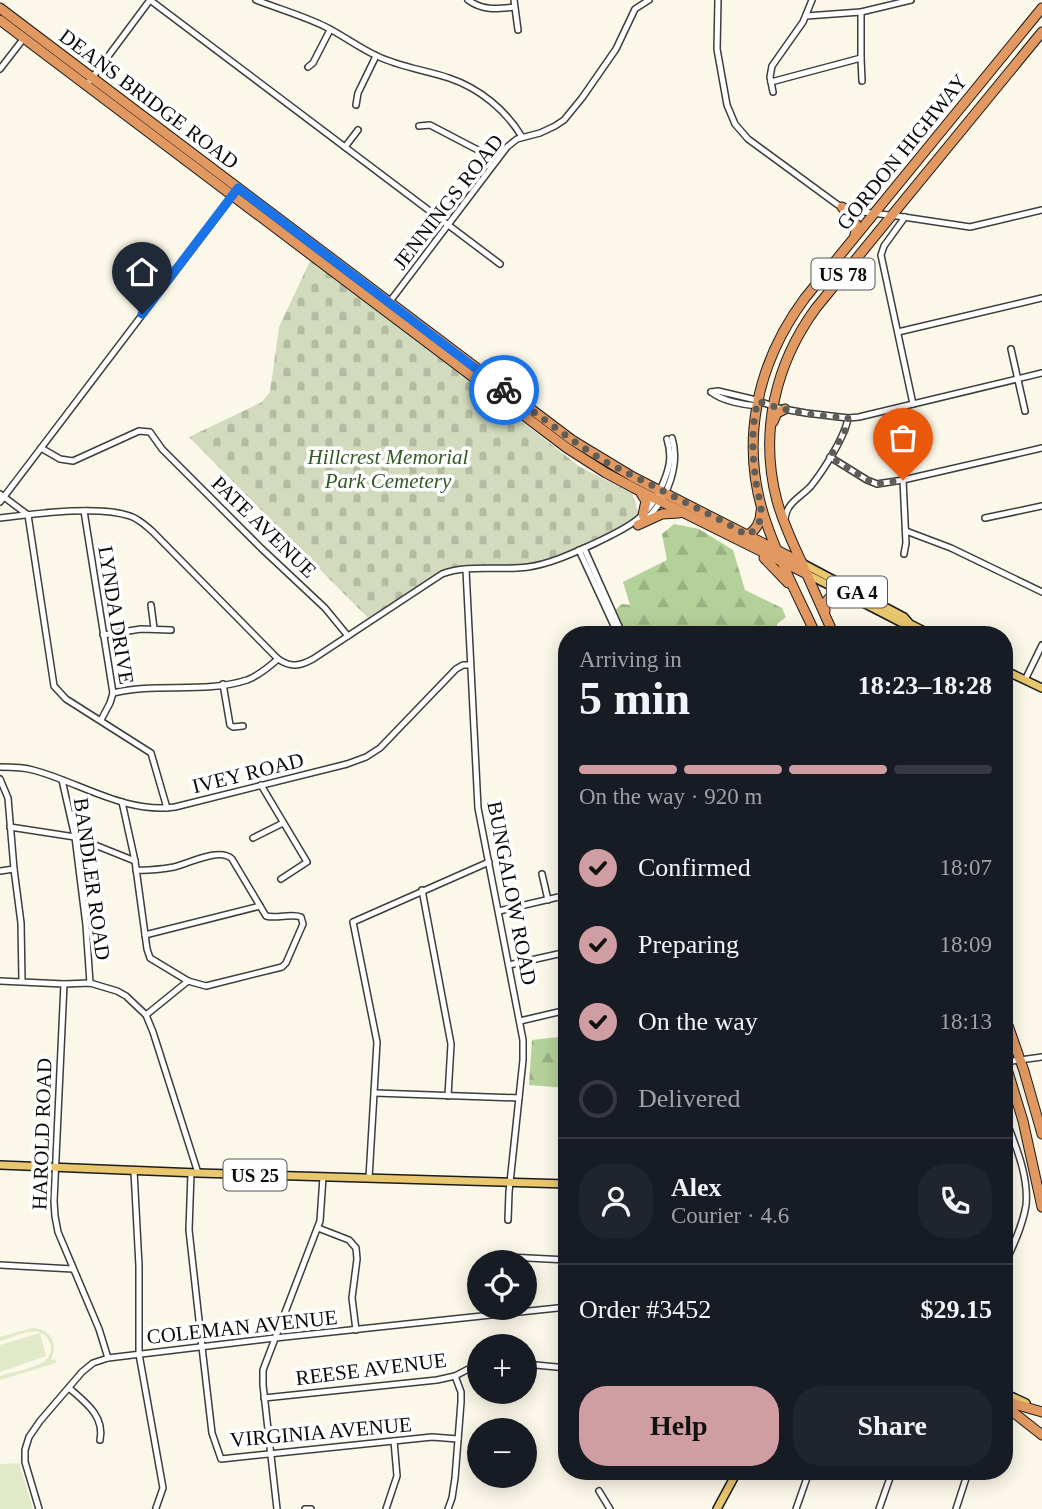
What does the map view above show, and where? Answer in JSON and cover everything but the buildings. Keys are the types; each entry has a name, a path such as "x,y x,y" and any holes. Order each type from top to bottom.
{"highway":[{"name":"DEANS BRIDGE ROAD","path":"0,8 90,82 235,192 572,440 660,496 807,574"},
{"name":"GORDON HIGHWAY","path":"812,626 761,506 753,462 757,403 770,359 790,319 805,298 1042,8"},
{"name":"DEANS BRIDGE ROAD","path":"0,20 90,82"},
{"name":"GORDON HIGHWAY","path":"830,626 785,526 774,489 769,451 773,407 780,375 799,334 816,308 1042,32"},
{"path":"902,203 905,217"},
{"path":"842,207 857,224 858,230 854,238"},
{"name":"DEANS BRIDGE ROAD","path":"387,306 551,437 634,488 660,496"},
{"path":"769,451 774,417 785,409"},
{"path":"634,488 643,494 646,501 643,515"},
{"path":"761,506 760,519 754,532 746,540 781,575 805,611"},
{"path":"638,525 667,513 690,512"},
{"name":"DEANS BRIDGE ROAD","path":"746,540 802,563"},
{"path":"827,619 824,608 827,600 834,595 846,595"},
{"path":"1013,1038 1042,1134"},
{"path":"1013,1088 1042,1207"},
{"path":"1026,1403 1042,1408"},
{"path":"1013,1404 1042,1408"},
{"path":"1013,1411 1042,1435"}],"main road":[{"name":"DEANS BRIDGE ROAD","path":"802,563 904,617 910,624"},
{"name":"DEANS BRIDGE ROAD","path":"807,574 900,622 914,626"},
{"path":"1013,674 1042,688"},
{"name":"US 25","path":"0,1165 558,1185"},
{"path":"1013,1398 1026,1403"},
{"path":"717,1509 733,1480"}],"street":[{"path":"90,82 150,0 500,264"},
{"path":"256,0 330,30 376,56 464,83 497,106 522,137"},
{"path":"468,0 488,9 514,3 518,30"},
{"name":"JENNINGS ROAD","path":"387,306 512,142 555,127 567,116 616,49 633,12 649,0"},
{"path":"718,0 717,50 727,105 735,124 748,139 842,207 970,227 1042,211"},
{"path":"773,92 770,73 772,66 806,16 812,0"},
{"path":"806,16 861,12 911,0"},
{"path":"861,12 862,82"},
{"path":"308,67 313,63 330,30"},
{"path":"0,69 24,38"},
{"path":"356,105 358,93 376,56"},
{"path":"771,82 861,58"},
{"path":"419,125 430,125 497,160"},
{"path":"345,147 358,130"},
{"path":"167,808 151,753 66,699 54,686 27,515 1,498 235,192"},
{"path":"905,217 884,246 881,255 913,404"},
{"path":"898,332 1042,298"},
{"path":"1011,349 1025,411"},
{"path":"717,394 773,407 848,418 1042,373"},
{"path":"774,489 780,500 787,502 800,497 830,457 846,429 848,418"},
{"name":"PATE AVENUE","path":"41,448 68,461 82,458 139,431 150,432 261,548 326,608 348,636"},
{"path":"0,518 84,511 120,513 140,521 278,659 290,665 299,665 313,659 449,571 536,566 638,525 654,512 660,496 671,457 669,439"},
{"path":"830,457 877,484 1042,448"},
{"path":"903,480 906,531 904,554"},
{"path":"621,531 643,515 660,496"},
{"path":"785,526 784,516 793,501"},
{"path":"985,518 1042,506"},
{"name":"LYNDA DRIVE","path":"84,511 113,693 101,720"},
{"path":"906,531 951,548 1042,592"},
{"path":"582,549 614,626"},
{"name":"BUNGALOW ROAD","path":"466,569 476,787 524,1048 508,1220"},
{"path":"151,606 154,628"},
{"path":"103,635 154,628 171,629"},
{"path":"1025,680 1042,645"},
{"path":"113,693 223,684 251,678 278,659"},
{"name":"IVEY ROAD","path":"0,767 31,769 122,802 167,808 347,764 369,755 386,742 456,669 470,665"},
{"path":"223,684 230,725 243,726"},
{"path":"0,779 8,798 21,923 22,981"},
{"name":"BANDLER ROAD","path":"62,780 75,837 90,983"},
{"path":"261,785 307,862 281,879"},
{"path":"122,802 135,861 136,870 145,935 150,958 188,981 206,986 282,967 286,963 303,924 301,917 266,916 228,855 220,853 176,866 148,871 136,870"},
{"path":"253,838 283,823"},
{"path":"10,827 75,837 135,861"},
{"path":"369,1178 377,1042 353,922 489,862"},
{"path":"0,871 14,869"},
{"path":"542,874 548,900"},
{"path":"422,890 451,1044 448,1096"},
{"path":"499,911 558,897"},
{"path":"145,935 260,906"},
{"path":"509,965 558,954"},
{"path":"0,981 90,983 126,996 146,1015 195,1173"},
{"path":"146,1015 188,981"},
{"name":"HAROLD ROAD","path":"64,984 55,1167 55,1224 99,1329 108,1358"},
{"path":"520,1021 558,1012"},
{"path":"1013,1060 1042,1057"},
{"path":"375,1093 519,1098"},
{"path":"1013,1140 1024,1172 1027,1191 1025,1211 1013,1243"},
{"path":"1024,1172 1034,1170"},
{"path":"134,1171 139,1266 139,1354 163,1488 156,1508"},
{"name":"VIRGINIA AVENUE","path":"195,1173 189,1230 212,1433 221,1459 432,1437 458,1439"},
{"path":"277,1509 263,1370 317,1228 321,1212 323,1177"},
{"path":"317,1228 349,1240 356,1248 358,1259 352,1298 356,1330"},
{"path":"537,1258 558,1260"},
{"path":"0,1265 73,1269"},
{"name":"COLEMAN AVENUE","path":"39,1509 25,1462 27,1442 33,1431 89,1365 108,1358 139,1354 558,1308"},
{"path":"537,1365 558,1367"},
{"name":"REESE AVENUE","path":"264,1398 438,1380 467,1370"},
{"path":"448,1509 454,1488 461,1402 461,1392 455,1376"},
{"path":"69,1388 95,1414 102,1430 100,1440"},
{"path":"387,1509 397,1476 394,1441"},
{"path":"796,1509 806,1480"},
{"path":"879,1509 889,1480"},
{"path":"956,1509 965,1480"},
{"path":"599,1491 610,1509"},
{"path":"304,1509 312,1508"}],"green space":[{"name":"Hillcrest Memorial Park Cemetery","path":"311,259 580,467 632,493 640,518 570,555 527,567 452,571 368,618 189,437 262,402 270,392 279,327"},
{"path":"674,524 699,529 733,550 745,590 782,608 786,617 777,626 622,626 615,610 622,604 630,605 623,582 667,560 662,534"},
{"path":"558,1037 558,1087 529,1085 532,1040"},
{"path":"32,1328 44,1331 51,1338 54,1348 51,1360 55,1359 56,1363 0,1380 0,1376 38,1364 50,1355 51,1346 47,1337 38,1332 24,1333 0,1341 0,1337"},
{"path":"40,1333 46,1356 0,1372 0,1345"},
{"path":"19,1463 33,1509 0,1509 0,1464"}],"way so far":[{"path":"504,390 604,461 747,535 754,532 761,515 753,449 758,401 778,408 848,418 846,429 830,457 877,484 903,480"}],"route":[{"path":"142,314 238,188 504,390"}]}
